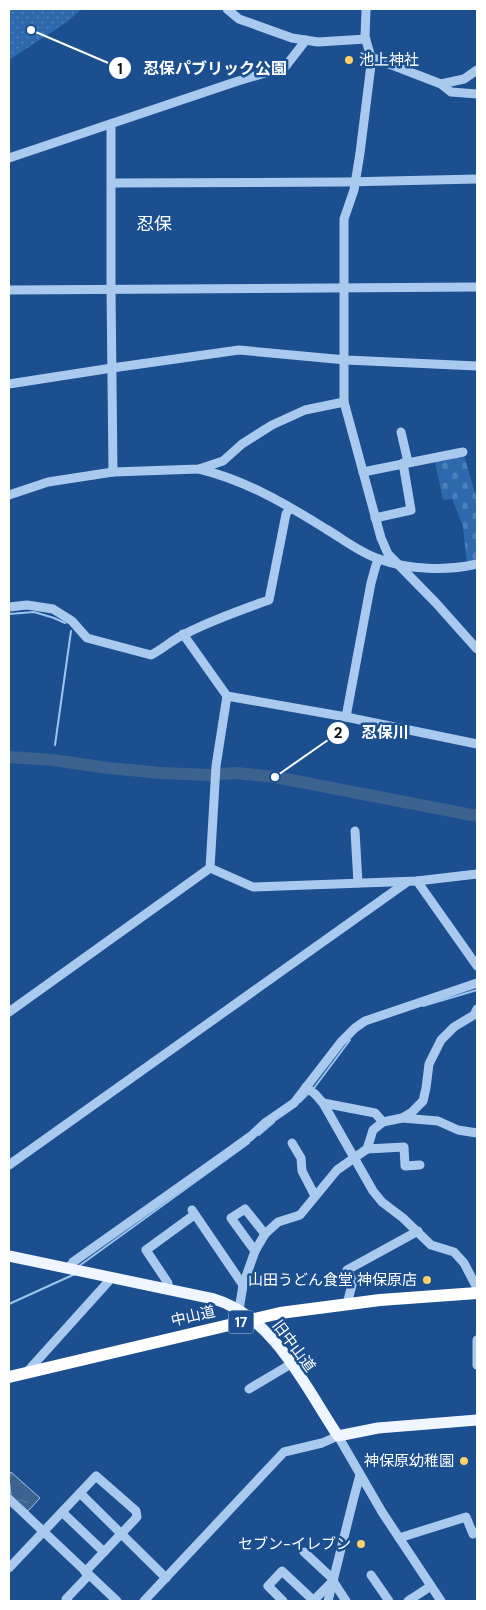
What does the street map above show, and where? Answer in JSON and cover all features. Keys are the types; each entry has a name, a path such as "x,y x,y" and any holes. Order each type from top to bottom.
{"highway":[{"name":"中山道","path":"9,1377 252,1319 346,1304 477,1294"}],"main road":[{"name":"旧中山道","path":"9,1256 214,1299 239,1310 270,1336 291,1364 338,1436"},
{"path":"338,1436 378,1428 477,1420"}],"street":[{"path":"227,9 239,18 292,38 318,42 366,39"},
{"path":"366,9 366,39 371,57 371,65 356,181 344,219 344,402 375,518 388,554 436,603 477,649"},
{"path":"9,158 284,67 306,40"},
{"path":"371,57 441,84 451,92 477,94"},
{"path":"441,84 464,79 477,70"},
{"path":"111,124 113,472"},
{"path":"112,183 477,179"},
{"path":"9,290 477,287"},
{"path":"9,384 239,350 343,359 477,366"},
{"path":"199,469 223,461 242,444 272,425 305,410 344,402"},
{"path":"375,518 412,510 401,432"},
{"path":"363,472 463,452"},
{"path":"9,495 48,482 113,472 199,469 222,474 242,482 379,559 397,564 431,568 453,568 477,564"},
{"path":"9,607 28,606 52,609 72,621 87,638 151,655 182,634 239,610 269,600 286,514 290,508"},
{"path":"346,717 371,583 379,559"},
{"path":"182,634 227,696 346,717 477,744"},
{"path":"210,868 216,766 227,696"},
{"path":"355,831 358,883"},
{"path":"210,868 252,887 407,882 477,874"},
{"path":"9,1012 210,868"},
{"path":"417,881 477,966"},
{"path":"9,1165 407,882"},
{"path":"74,1269 70,1265 73,1262 226,1154 251,1136 265,1122 294,1103 341,1042 355,1028 364,1022 477,983"},
{"path":"402,1118 412,1112 423,1101 429,1064 441,1040 454,1027 474,1015 477,1009"},
{"path":"306,1086 323,1103 373,1191 382,1202 418,1231 431,1245 454,1252 464,1263 477,1288"},
{"path":"323,1103 376,1113 383,1122"},
{"path":"239,1310 243,1285 255,1251 265,1234 278,1222 300,1215 337,1170 366,1149 373,1130 383,1122 402,1118 438,1121 458,1130 477,1133"},
{"path":"292,1143 301,1158 302,1171 315,1196"},
{"path":"366,1149 404,1147 405,1166 420,1165"},
{"path":"255,1251 231,1218 245,1208 265,1234"},
{"path":"168,1289 168,1283 146,1250 193,1212 243,1285"},
{"path":"346,1304 352,1281 347,1270 418,1231"},
{"path":"26,1373 108,1282 110,1277"},
{"path":"477,1340 477,1365"},
{"path":"249,1389 291,1364"},
{"path":"150,1599 166,1578 284,1452 322,1443 338,1436 382,1512 441,1601"},
{"path":"328,1601 360,1475"},
{"path":"9,1568 96,1476 136,1512 137,1517 104,1552 66,1599 68,1601"},
{"path":"80,1494 166,1578"},
{"path":"9,1499 117,1601"},
{"path":"62,1512 104,1552"},
{"path":"399,1538 466,1517 473,1534 477,1532"},
{"path":"304,1552 333,1580 346,1601"},
{"path":"283,1601 268,1586 282,1571 314,1601 333,1580"},
{"path":"371,1575 389,1601"},
{"path":"408,1601 431,1586"}],"green space":[{"path":"9,9 82,9 67,22 9,60"},
{"path":"463,452 477,499 477,564 467,566 463,526 452,499 443,500 434,457"}],"water":[{"path":"11,1472 40,1498 28,1511 11,1496 9,1476"}],"waterway":[{"path":"9,614 34,612 65,623"},
{"path":"55,745 71,631"},
{"path":"9,757 53,760 162,773 210,775 236,773 275,777 477,816"},
{"path":"423,1006 477,990"},
{"path":"314,1088 350,1040"},
{"path":"300,1102 309,1093"},
{"path":"259,1135 274,1122"},
{"path":"79,1266 249,1143"},
{"path":"9,1304 75,1274"}],"place":[{"name":"忍保パブリック公園","path":"31,30"},
{"name":"池上神社","path":"349,60"},
{"name":"忍保川","path":"275,777"},
{"name":"山田うどん食堂 神保原店","path":"427,1280"},
{"name":"神保原幼稚園","path":"464,1461"},
{"name":"セブン-イレブン","path":"361,1544"}],"district":[{"name":"忍保","path":"154,224"}]}
